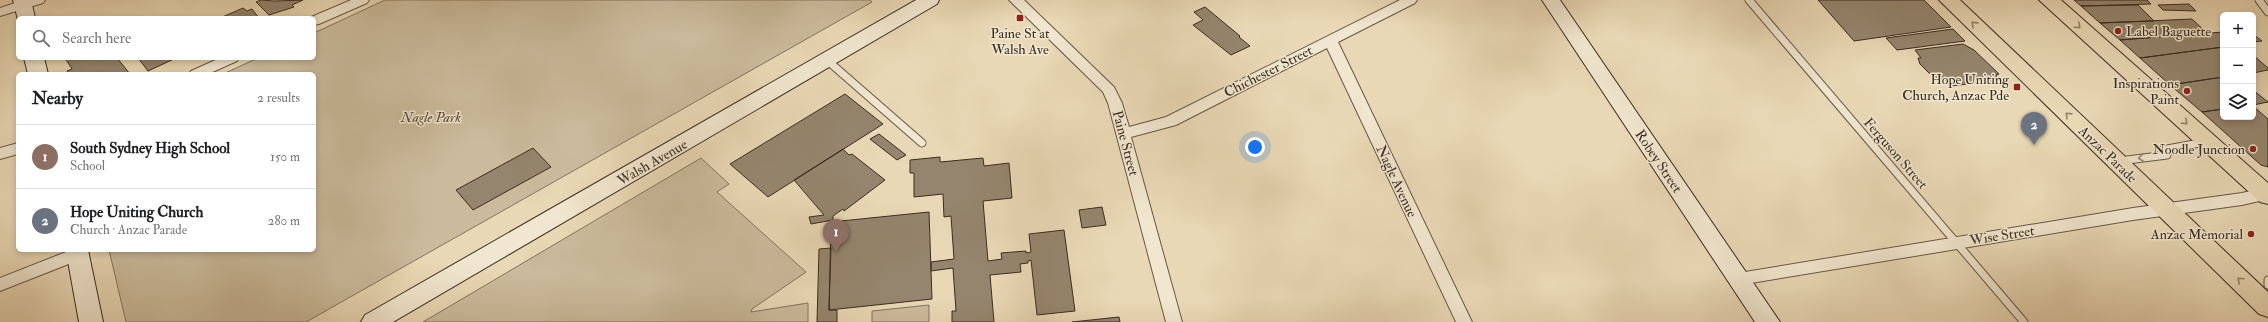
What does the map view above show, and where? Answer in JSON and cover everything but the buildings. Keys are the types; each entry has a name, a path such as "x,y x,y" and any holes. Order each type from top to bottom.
{"main road":[{"name":"Anzac Parade","path":"1950,0 2116,162 2268,307"},
{"path":"2049,0 2267,194"}],"street":[{"path":"316,20 362,0"},
{"name":"Walsh Avenue","path":"373,322 828,61 930,0"},
{"name":"Paine Street","path":"1016,0 1109,90 1115,103 1174,322"},
{"name":"Chichester Street","path":"1123,134 1171,121 1330,39 1410,0"},
{"name":"Robey Street","path":"1551,0 1768,322"},
{"path":"0,12 27,6"},
{"name":"Nagle Avenue","path":"1330,39 1464,322"},
{"path":"34,60 38,72"},
{"path":"200,72 228,60"},
{"path":"0,154 16,149"},
{"name":"Wise Street","path":"1739,279 1957,242 2267,194"},
{"path":"0,285 77,252 91,322"}],"lane":[{"name":"Ferguson Street","path":"1749,0 2024,322"},
{"path":"2259,0 2268,12"},
{"path":"828,61 922,142"},
{"path":"2116,162 2207,142"},
{"path":"2268,280 2268,285"}],"green space":[{"name":"Nagle Park","path":"385,0 870,0 872,2 306,322 126,322 109,252 316,252 316,72 227,72 254,60 316,60 316,32"},
{"path":"701,158 729,184 717,192 806,272 752,309 751,312 808,303 808,322 423,322"},
{"path":"929,305 929,322 872,322 872,311"}],"place":[{"name":"Paine St at Walsh Ave","path":"1020,18"},
{"name":"Label Baguette","path":"2118,31"},
{"name":"Hope Uniting Church, Anzac Pde","path":"2017,87"},
{"name":"Inspirations Paint","path":"2187,91"},
{"name":"Hope Uniting Church","path":"2034,145"},
{"name":"Noodle Junction","path":"2253,149"},
{"name":"Anzac Memorial","path":"2251,234"},
{"name":"South Sydney High School","path":"836,252"}]}
